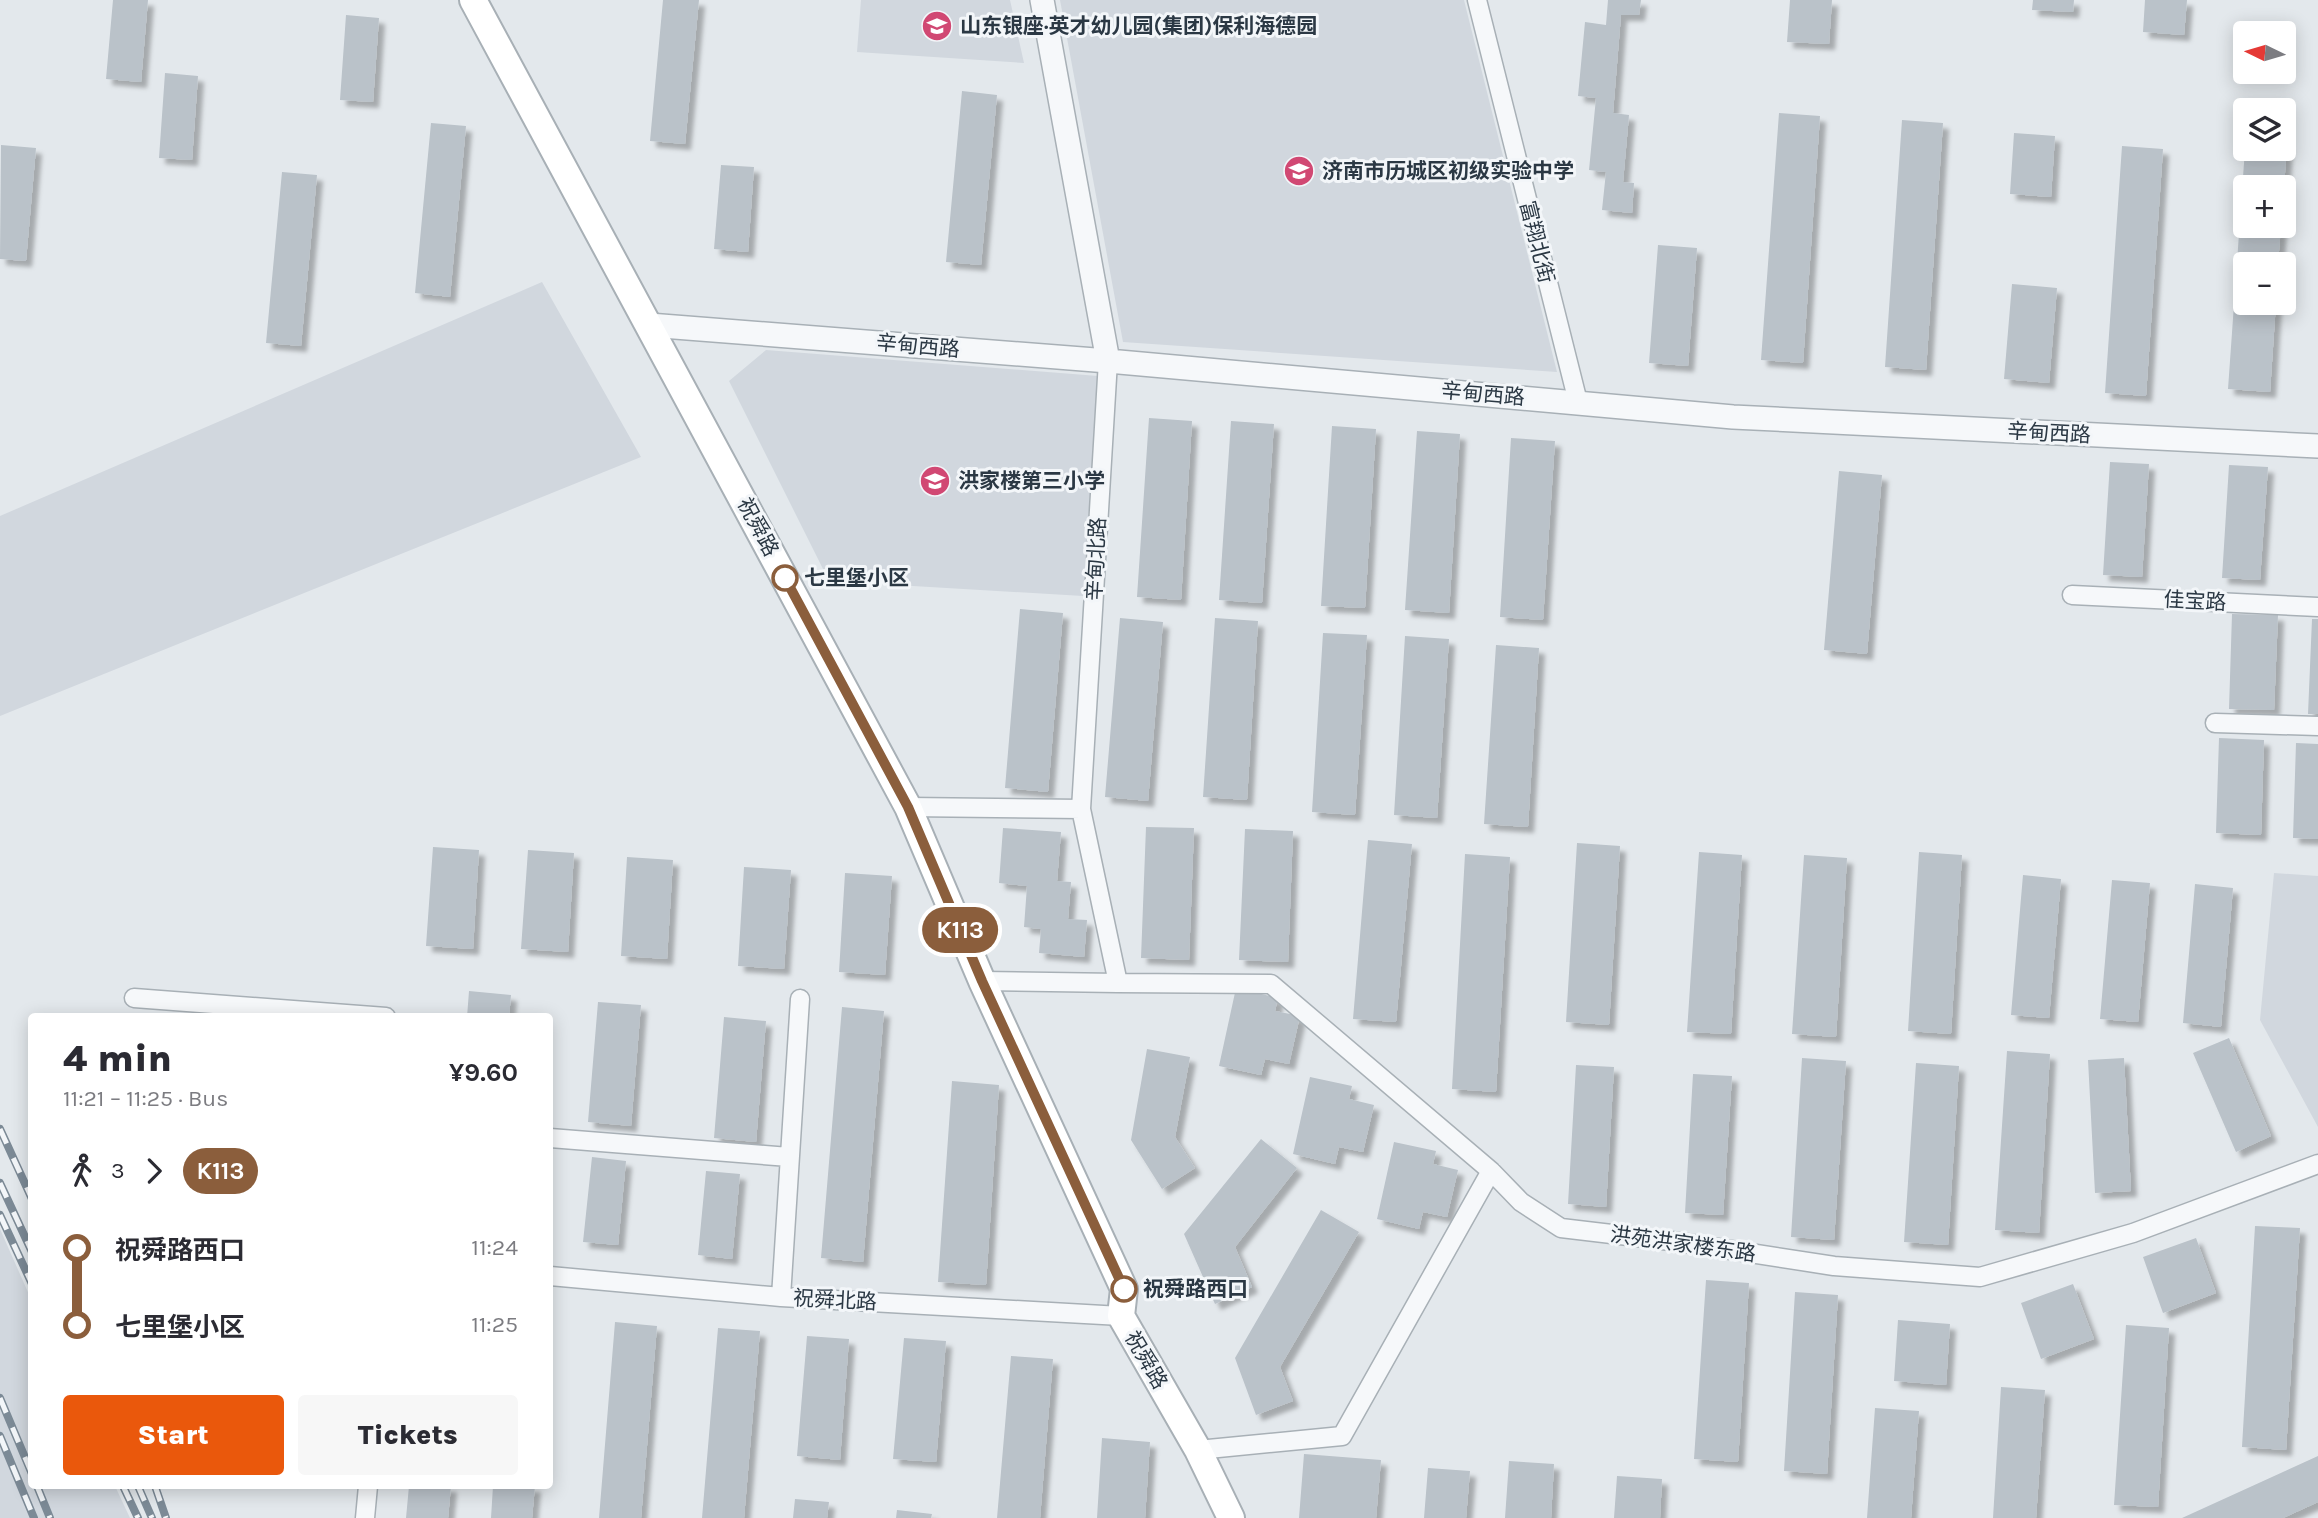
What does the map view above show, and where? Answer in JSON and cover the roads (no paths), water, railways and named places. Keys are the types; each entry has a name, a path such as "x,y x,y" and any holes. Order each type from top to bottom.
{"main road":[{"name":"祝舜路","path":"472,0 908,807 982,981 1124,1289 1121,1315 1198,1450 1231,1518"}],"street":[{"name":"辛甸北路","path":"1042,0 1108,362 1081,809 1118,983"},
{"name":"富翔北街","path":"1477,0 1578,402"},
{"name":"辛甸西路","path":"649,325 1733,417 2318,446"},
{"name":"佳宝路","path":"2071,595 2318,607"},
{"path":"2215,723 2318,726"},
{"path":"908,807 1081,809"},
{"path":"982,981 1118,983"},
{"name":"洪苑洪家楼东路","path":"1118,983 1271,984 1491,1171 1521,1202 1561,1228 1679,1242 1834,1266 1980,1277 2133,1233 2318,1164"},
{"path":"134,998 333,1013"},
{"path":"781,1297 800,999"},
{"path":"553,1138 789,1157"},
{"path":"1198,1450 1342,1436 1491,1171"},
{"name":"祝舜北路","path":"553,1276 781,1297 1121,1315"},
{"path":"365,1518 368,1489"}],"railway":[{"path":"0,1129 28,1190"},
{"path":"0,1183 28,1243"},
{"path":"0,1215 28,1275"},
{"path":"0,1398 28,1464"},
{"path":"0,1436 34,1518"},
{"path":"38,1489 50,1518"},
{"path":"124,1489 138,1518"},
{"path":"139,1489 152,1518"},
{"path":"156,1489 166,1518"}],"place":[{"name":"山东银座·英才幼儿园(集团)保利海德园","path":"937,26"},
{"name":"济南市历城区初级实验中学","path":"1299,171"},
{"name":"洪家楼第三小学","path":"935,481"},
{"name":"七里堡小区","path":"785,578"},
{"name":"祝舜路西口","path":"1124,1289"}]}
